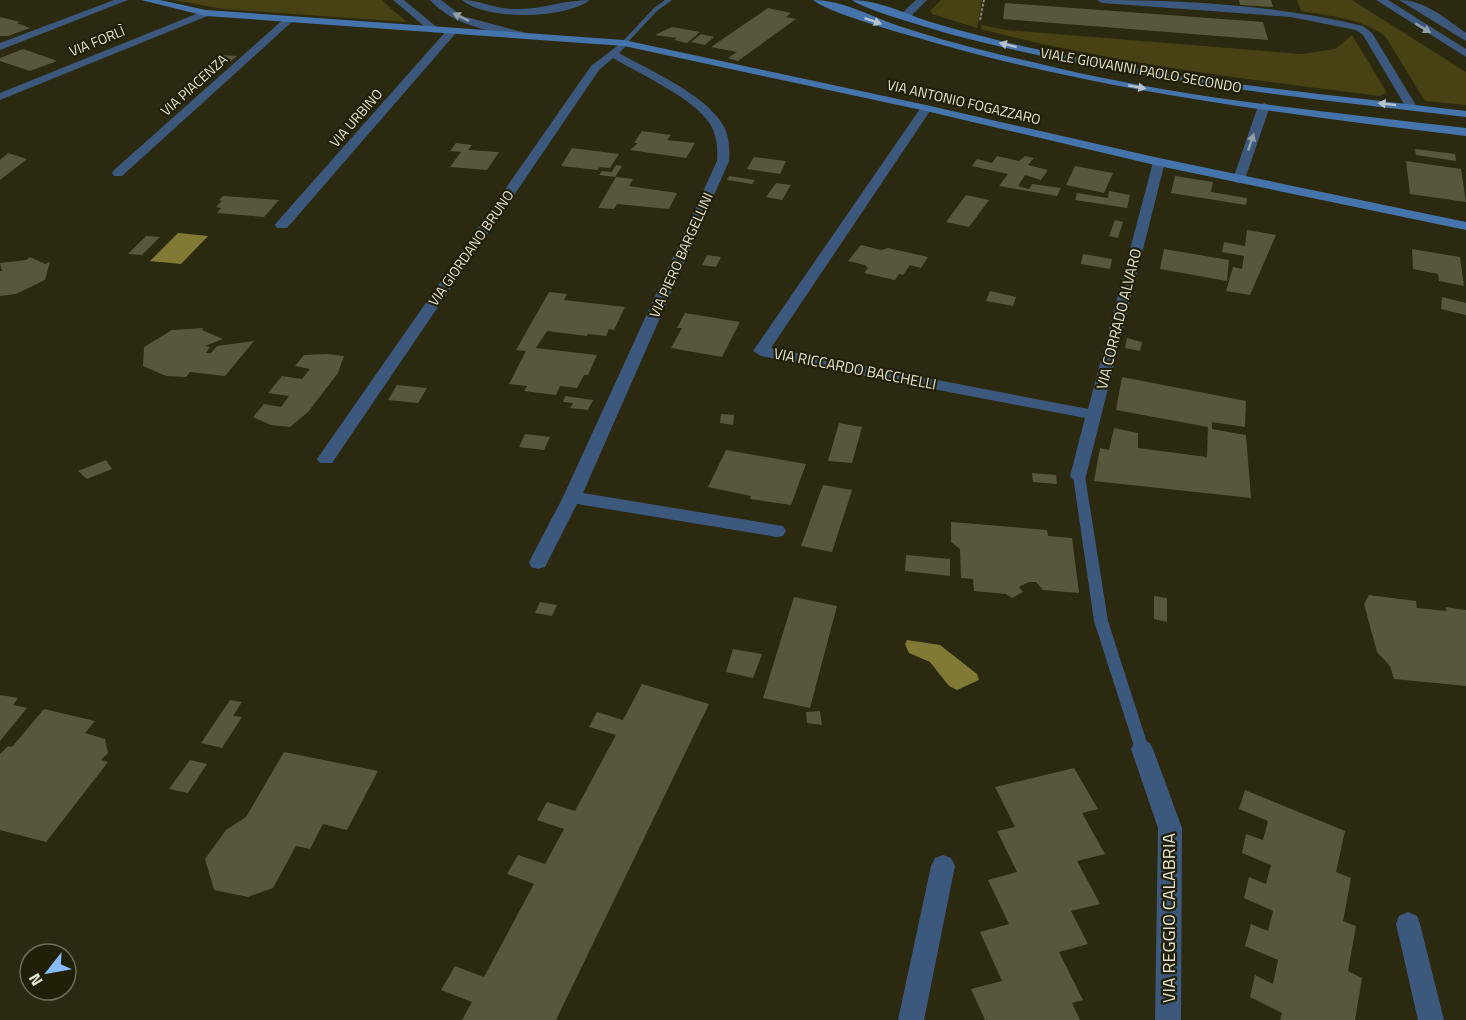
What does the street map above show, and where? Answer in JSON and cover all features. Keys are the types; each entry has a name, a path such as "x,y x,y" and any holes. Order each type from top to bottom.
{"street":[{"path":"0,47 123,0"},
{"name":"VIA ANTONIO FOGAZZARO","path":"146,0 206,13 532,36 619,49 926,108 1159,162 1466,226"},
{"path":"398,0 434,29"},
{"path":"435,0 458,18 489,28 532,36"},
{"path":"467,0 488,9 509,11 556,8 585,0"},
{"name":"VIALE GIOVANNI PAOLO SECONDO","path":"818,0 915,35 1017,63 1132,86 1466,132"},
{"name":"VIALE GIOVANNI PAOLO SECONDO","path":"857,0 1026,50 1148,74 1466,114"},
{"path":"905,16 922,0"},
{"path":"1102,0 1222,4 1344,24 1367,33 1411,107"},
{"path":"1286,0 1291,14"},
{"path":"1381,0 1466,54"},
{"path":"1404,0 1430,13 1466,38"},
{"name":"VIA FORLÌ","path":"0,97 206,13"},
{"name":"VIA PIACENZA","path":"118,173 290,19"},
{"name":"VIA URBINO","path":"282,225 452,31"},
{"name":"VIA GIORDANO BRUNO","path":"326,459 595,68 619,49"},
{"name":"VIA PIERO BARGELLINI","path":"538,562 572,497 723,161 724,143 716,123 693,102 619,49"},
{"path":"1239,179 1264,105"},
{"name":"VIA RICCARDO BACCHELLI","path":"926,108 761,351 1095,415"},
{"name":"VIA CORRADO ALVARO","path":"1079,476 1159,162"},
{"path":"572,497 777,531"},
{"name":"VIA REGGIO CALABRIA","path":"1142,749 1170,828 1168,1020"},
{"path":"911,1020 943,866"},
{"path":"1408,924 1431,1020"}],"lane":[{"path":"619,49 656,9 669,0"},
{"path":"1079,476 1101,621 1142,749"}],"path":[{"path":"978,30 984,0"}],"shaded area":[{"path":"173,0 381,0 407,22 223,9"},
{"path":"941,0 982,0 977,28 932,14 930,11"},
{"path":"1297,0 1352,0 1466,72 1466,105 1425,101 1385,36 1355,21 1301,11"},
{"path":"982,25 1006,30 1302,54 1335,49 1352,35 1387,93 1379,96 1129,61 981,29"},
{"path":"178,233 208,236 181,264 150,261"},
{"path":"907,640 940,645 977,674 979,680 957,690 949,686 930,662 909,653 905,644"}],"building":[{"path":"1239,0 1271,0 1273,7 1240,5"},
{"path":"1005,3 1263,22 1268,40 1003,19"},
{"path":"768,8 791,13 786,17 796,19 738,61 728,58 737,52 711,47"},
{"path":"0,17 20,22 17,23 30,28 8,36 0,36"},
{"path":"672,27 700,32 687,43 674,40 677,38 655,35"},
{"path":"701,34 714,37 705,45 691,42"},
{"path":"23,49 57,61 30,71 0,61 0,58"},
{"path":"222,55 237,56 230,62 215,61"},
{"path":"642,131 671,135 667,140 695,143 686,158 630,150 638,143 634,143"},
{"path":"456,143 472,145 468,150 499,152 487,170 450,167 461,152 450,151"},
{"path":"572,148 619,154 610,168 600,167 597,170 561,166"},
{"path":"1415,149 1455,154 1456,161 1416,155"},
{"path":"8,153 27,159 0,180 0,160"},
{"path":"997,156 1019,161 1025,156 1034,158 1028,165 1048,170 1041,180 1025,175 1018,186 1029,189 1032,184 1061,188 1057,196 999,186 1008,174 972,166 977,159 992,163"},
{"path":"754,157 786,161 780,174 747,169"},
{"path":"1406,161 1461,169 1466,202 1410,194"},
{"path":"616,165 622,166 615,177 599,175 602,171 612,172"},
{"path":"1075,166 1113,173 1104,193 1066,185"},
{"path":"729,176 755,180 752,184 727,180"},
{"path":"1175,176 1213,182 1211,192 1247,198 1246,205 1171,193"},
{"path":"616,177 633,179 629,186 677,193 669,209 617,204 614,209 598,208"},
{"path":"776,183 791,185 782,200 766,197"},
{"path":"1109,191 1130,195 1127,208 1075,200 1077,193 1108,198"},
{"path":"966,195 989,200 969,227 946,222"},
{"path":"223,196 279,200 264,217 217,213 221,208 216,207 222,201 219,200"},
{"path":"1115,220 1123,222 1118,238 1109,236"},
{"path":"1247,230 1276,235 1250,295 1226,291 1233,267 1242,269 1244,256 1222,252 1224,242 1245,246"},
{"path":"146,236 160,237 142,255 128,254"},
{"path":"861,245 881,250 888,248 928,257 921,268 910,265 903,275 899,274 895,280 864,273 868,268 865,265 848,261"},
{"path":"1164,249 1229,260 1227,281 1160,269"},
{"path":"1412,249 1460,257 1464,286 1439,281 1438,274 1413,269"},
{"path":"1083,254 1112,259 1110,269 1081,264"},
{"path":"707,255 721,257 716,267 702,265"},
{"path":"30,257 45,264 50,262 45,280 16,294 0,296 0,271 2,271 0,263 26,260"},
{"path":"990,291 1016,297 1013,306 986,301"},
{"path":"549,292 567,294 564,300 625,307 614,330 609,329 606,336 547,331 536,348 597,355 588,375 584,375 577,388 560,386 556,395 524,391 527,386 509,384 526,351 516,350"},
{"path":"1442,297 1466,303 1466,315 1441,309"},
{"path":"685,313 740,322 722,357 671,348 682,328 677,328"},
{"path":"203,328 202,330 223,339 205,346 210,347 206,353 211,353 217,346 254,341 225,376 190,372 186,377 166,376 143,366 144,347 172,330"},
{"path":"1127,338 1142,342 1140,351 1125,348"},
{"path":"304,355 344,356 338,373 308,412 290,427 271,425 253,417 264,404 281,407 289,396 268,393 282,376 302,379 310,369 295,366"},
{"path":"1122,377 1246,401 1245,427 1212,422 1212,429 1246,435 1251,498 1094,481 1100,448 1109,450 1114,428 1138,433 1138,448 1207,457 1208,427 1116,410"},
{"path":"397,385 427,388 418,403 388,400"},
{"path":"565,396 593,400 588,410 570,408 573,403 563,402"},
{"path":"721,414 734,415 733,425 720,423"},
{"path":"839,423 862,427 852,463 828,461"},
{"path":"525,434 550,437 544,450 519,447"},
{"path":"726,450 806,464 791,505 750,499 751,496 708,487"},
{"path":"106,460 112,469 87,479 78,471"},
{"path":"1032,473 1056,475 1057,484 1033,482"},
{"path":"823,485 852,490 832,552 801,546"},
{"path":"951,522 1047,530 1048,536 1072,538 1079,593 1043,590 1036,582 1029,582 1019,587 1023,592 1012,598 1006,594 974,591 973,579 961,578 960,549 951,542"},
{"path":"906,555 950,559 950,576 905,571"},
{"path":"1369,595 1416,601 1417,608 1447,611 1445,607 1466,610 1466,686 1394,679 1390,666 1377,652 1364,604"},
{"path":"1154,596 1167,598 1167,622 1154,619"},
{"path":"794,597 837,606 810,708 763,698"},
{"path":"540,602 557,605 552,616 535,613"},
{"path":"733,649 762,654 753,678 726,672"},
{"path":"642,684 709,704 556,1020 462,1020 472,1002 441,990 455,966 484,977 534,884 507,874 518,855 545,864 564,829 537,820 547,802 575,811 616,735 589,727 597,712 623,720"},
{"path":"0,695 18,698 13,705 27,708 0,741"},
{"path":"230,700 242,702 233,716 242,717 222,748 201,743"},
{"path":"44,709 95,721 85,733 105,739 108,753 101,760 108,762 46,842 0,830 0,754 8,746 12,747"},
{"path":"820,711 822,725 807,723 806,712"},
{"path":"284,752 378,771 347,830 323,824 310,849 296,846 273,888 248,897 214,890 205,859 226,830 246,817"},
{"path":"190,760 207,764 188,793 169,789"},
{"path":"1074,768 1098,809 1082,813 1105,854 1077,861 1100,904 1071,911 1088,944 1059,952 1083,1000 1072,1003 1080,1020 985,1020 971,989 1002,981 980,932 1009,924 988,880 1017,872 997,831 1015,827 995,787"},
{"path":"1245,790 1345,831 1336,872 1351,878 1343,921 1356,926 1348,971 1362,978 1355,1020 1280,1020 1282,1013 1250,997 1255,975 1273,984 1278,960 1245,946 1251,924 1268,931 1273,911 1244,898 1249,877 1266,884 1271,865 1242,853 1246,834 1263,840 1268,821 1239,809"}]}
